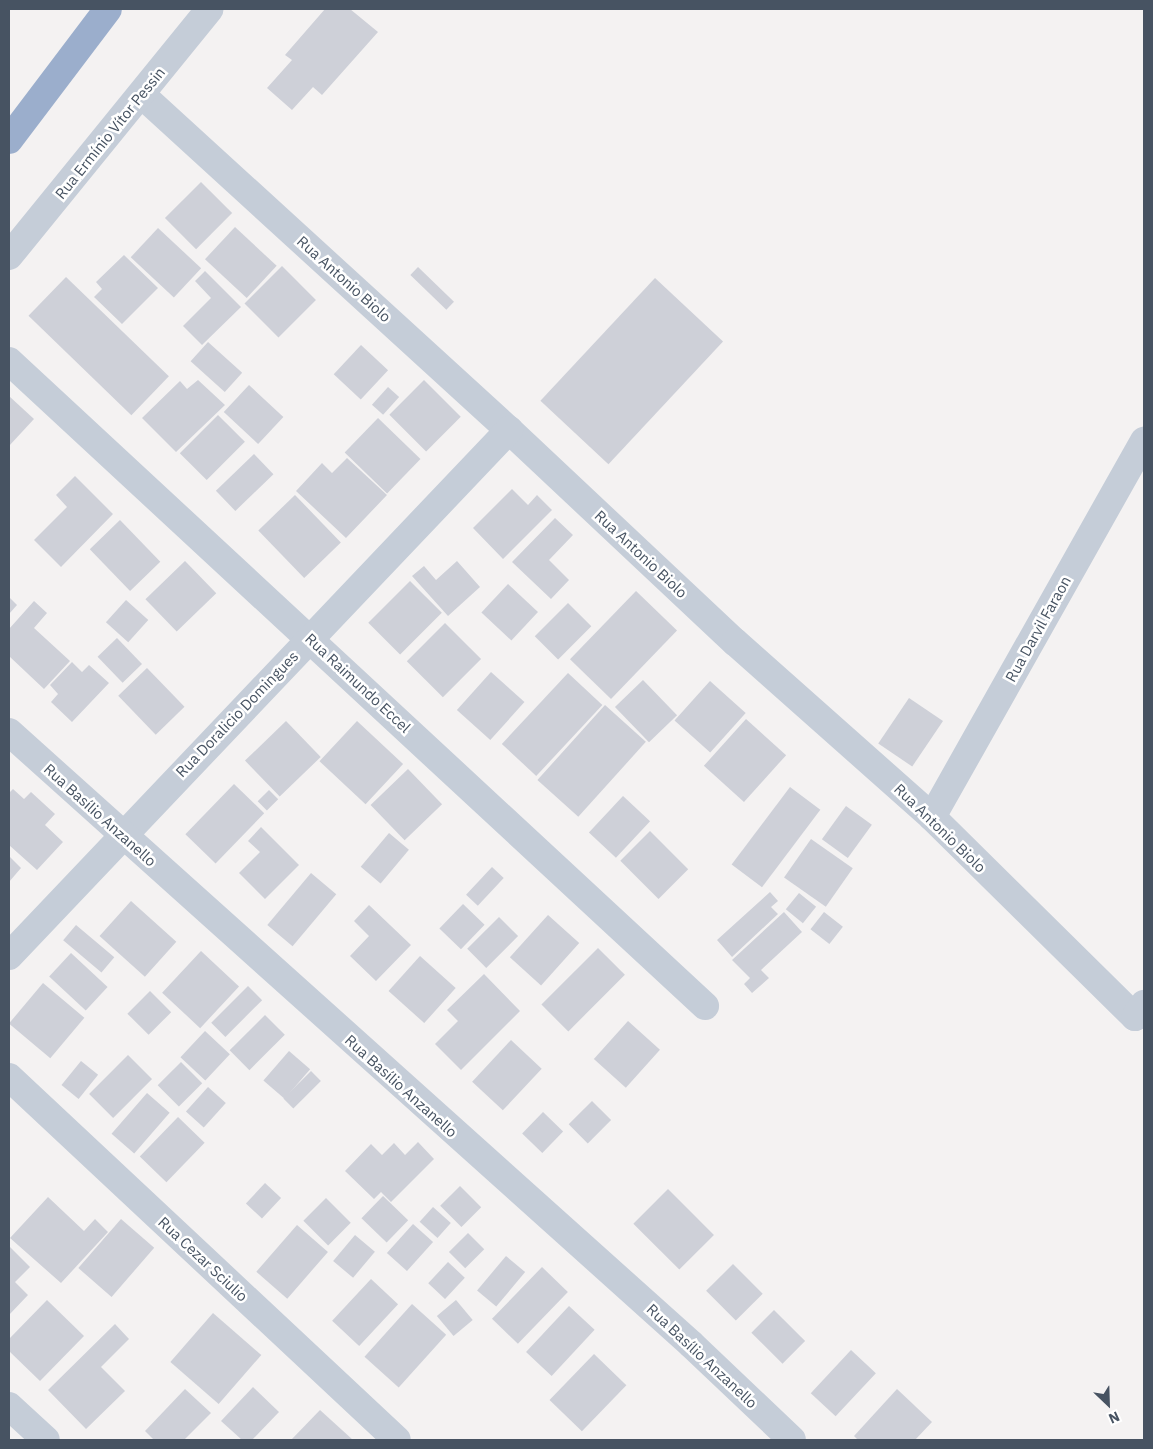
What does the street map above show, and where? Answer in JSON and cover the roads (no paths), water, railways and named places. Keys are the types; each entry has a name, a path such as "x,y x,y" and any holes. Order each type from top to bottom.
{"highway":[{"path":"9,140 108,9"},
{"path":"9,118 91,33"}],"street":[{"name":"Rua Ermínio Vítor Pessin","path":"9,256 142,95 210,9"},
{"name":"Rua Antonio Biolo","path":"142,95 509,430 735,642 932,817 1140,1011"},
{"name":"Rua Raimundo Eccel","path":"9,361 705,1006"},
{"name":"Rua Doralicio Domingues","path":"9,956 509,430"},
{"name":"Rua Darvil Faraon","path":"932,817 1144,441"},
{"name":"Rua Basílio Anzanello","path":"9,732 691,1344 792,1440"},
{"name":"Rua Cezar Sciulio","path":"9,1077 397,1440"},
{"path":"9,1406 46,1440"}]}
